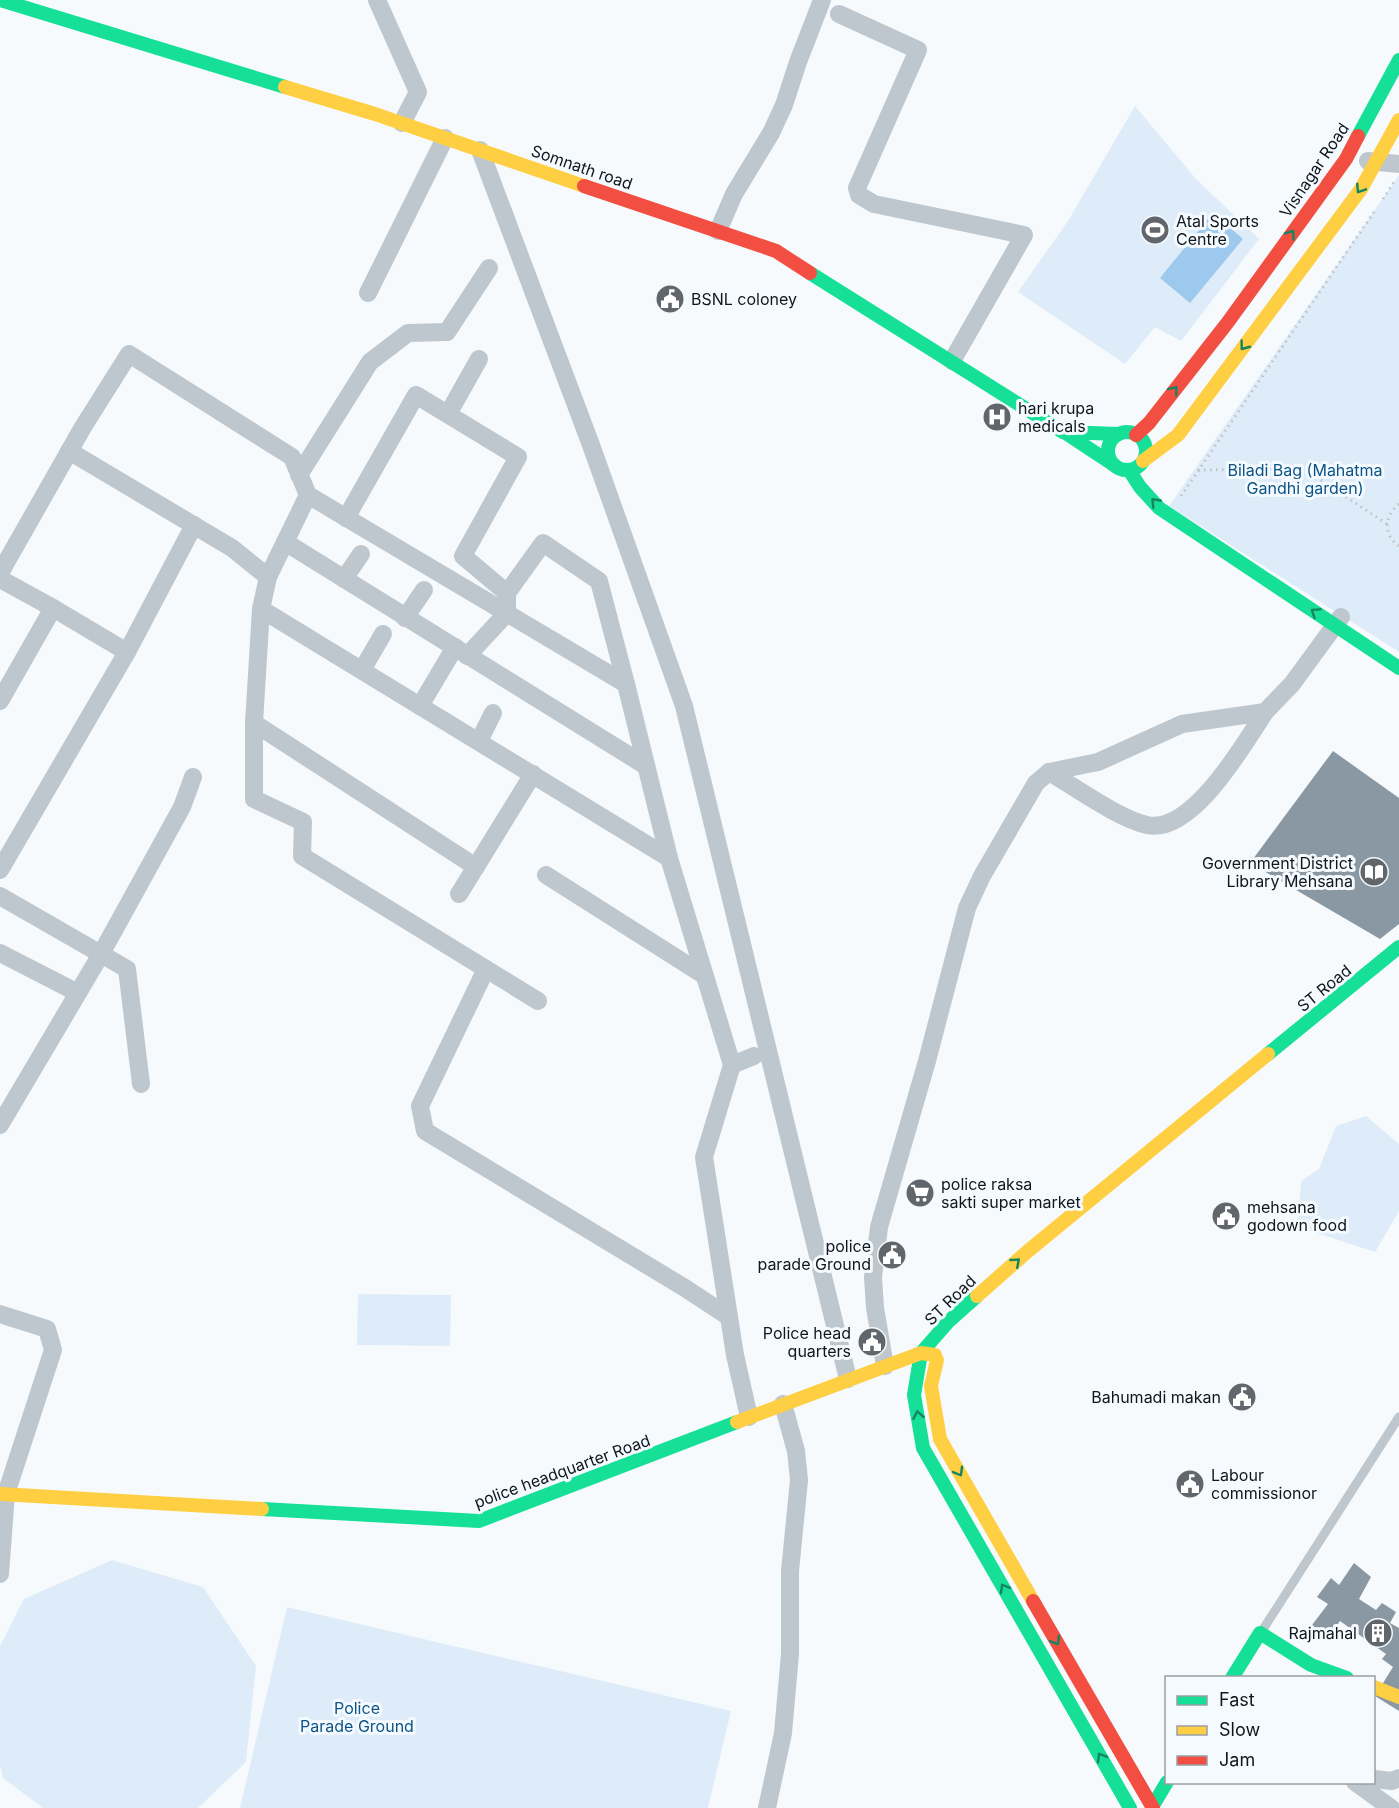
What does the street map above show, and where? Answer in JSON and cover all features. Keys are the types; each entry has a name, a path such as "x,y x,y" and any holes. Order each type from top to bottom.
{"main road":[{"name":"Somnath road","path":"0,0 402,123 776,251 1114,465"},
{"name":"Visnagar Road","path":"1136,435 1149,423 1228,322 1346,159 1399,60"},
{"path":"1118,434 1108,448 1109,458 1114,465 1123,470 1137,466 1178,435 1361,189 1399,120"},
{"path":"1063,432 1118,434 1130,432 1136,435 1143,441 1145,447 1137,466 1140,487 1159,508 1339,620 1399,652"},
{"path":"1137,466 1168,497 1339,620 1399,668"},
{"name":"ST Road","path":"921,1353 949,1321 1028,1251 1399,947"},
{"name":"ST Road","path":"1152,1808 940,1439 931,1386 938,1356 960,1325 1399,961"},
{"path":"921,1353 914,1395 923,1448 1130,1808"},
{"name":"police headquarter Road","path":"3,1494 479,1521 848,1379 921,1353 938,1356"},
{"path":"1233,1676 1260,1633 1311,1671 1341,1676"},
{"path":"1375,1687 1399,1697"},
{"path":"1152,1808 1166,1784"}],"street":[{"path":"377,0 418,92 402,123"},
{"path":"718,231 734,194 771,133 784,105 822,0"},
{"path":"839,14 918,50 857,188 859,195 874,204 1024,235 952,361"},
{"path":"368,293 445,138"},
{"path":"480,150 591,445 684,706 848,1379"},
{"path":"1346,159 1399,164"},
{"path":"299,475 370,362 408,333 447,332 489,268"},
{"path":"0,573 69,451 129,354 292,457 308,495 626,684"},
{"path":"448,414 479,359"},
{"path":"346,518 416,395 518,457 463,556 507,593"},
{"path":"69,451 232,548 268,577"},
{"path":"308,495 268,577 261,609 254,723 254,799 303,822 302,856 538,1000"},
{"path":"0,870 127,652 194,525"},
{"path":"285,542 646,766"},
{"path":"507,613 507,593 543,543 599,581 669,858 732,1065 704,1157 735,1355 749,1417"},
{"path":"344,579 361,554"},
{"path":"0,579 127,652"},
{"path":"405,618 424,590"},
{"path":"0,701 53,608"},
{"path":"261,609 669,858"},
{"path":"420,706 461,651 507,613"},
{"path":"1049,772 1125,817 1148,826 1177,818 1201,801 1228,768 1265,712 1292,684 1339,620"},
{"path":"362,670 383,634"},
{"path":"885,1366 874,1308 873,1277 879,1227 927,1061 967,908 982,876 1036,783 1049,772 1098,762 1182,724 1265,712"},
{"path":"479,741 493,713"},
{"path":"254,723 476,867"},
{"path":"459,894 532,774"},
{"path":"0,1125 101,954 182,807 193,777"},
{"path":"546,875 705,976"},
{"path":"0,896 127,969 141,1084"},
{"path":"0,953 78,993"},
{"path":"486,969 420,1106 425,1131 729,1317"},
{"path":"732,1065 754,1056"},
{"path":"0,1314 47,1329 52,1350 3,1494 0,1574"},
{"path":"767,1808 783,1733 790,1654 790,1571 799,1480 796,1451 783,1404"},
{"path":"1375,1779 1392,1781 1399,1778"},
{"path":"1358,1784 1391,1808"}],"lane":[{"path":"1260,1633 1399,1417"}],"path":[{"path":"1168,497 1198,470 1399,175"},
{"path":"1198,470 1304,469 1387,524"},
{"path":"1399,504 1393,509 1387,524 1391,539 1399,546"}],"green space":[{"name":"Atal Sports Centre","path":"1135,106 1196,179 1259,239 1181,341 1155,327 1125,364 1018,292 1068,221"},
{"name":"Biladi Bag (Mahatma Gandhi garden)","path":"1399,175 1399,652 1169,506"},
{"path":"1366,1116 1399,1144 1399,1211 1375,1252 1298,1227 1301,1181 1319,1169 1336,1126"},
{"path":"358,1294 451,1295 450,1346 357,1345"},
{"path":"112,1560 203,1587 256,1666 246,1762 198,1808 43,1808 3,1778 0,1765 0,1646 24,1599"},
{"name":"Police Parade Ground","path":"287,1607 731,1711 708,1808 240,1808"}],"water":[{"path":"1213,213 1243,239 1190,303 1160,278"}],"building":[{"path":"1333,751 1399,798 1399,924 1380,939 1250,863"},
{"name":"Rajmahal","path":"1354,1563 1371,1577 1359,1599 1376,1610 1382,1603 1396,1612 1390,1623 1399,1628 1399,1711 1375,1696 1393,1667 1382,1659 1386,1654 1340,1621 1328,1638 1312,1625 1328,1604 1317,1597 1331,1578 1339,1585"}],"traffic: fast":[{"path":"0,0 285,87"},
{"path":"1358,136 1399,60"},
{"path":"810,273 1063,432 1118,434"},
{"path":"1064,432 1114,465"},
{"path":"1127,432 1140,438 1146,451 1140,464 1127,470 1114,464 1108,451 1114,438 1127,432"},
{"path":"1129,470 1140,487 1159,508 1399,668"},
{"path":"1268,1054 1399,947"},
{"path":"977,1296 949,1321 921,1353 914,1395 923,1448 1130,1808"},
{"path":"262,1509 479,1521 737,1422"},
{"path":"1233,1676 1260,1633 1311,1665 1341,1676"},
{"path":"1152,1807 1166,1784"}],"traffic: slow":[{"path":"285,87 375,114 584,186"},
{"path":"1143,461 1178,435 1361,189 1399,120"},
{"path":"977,1296 1028,1251 1268,1054"},
{"path":"737,1422 921,1353 935,1355"},
{"path":"937,1360 931,1386 940,1439 1033,1601"},
{"path":"0,1494 262,1509"},
{"path":"1375,1687 1399,1697"}],"traffic: jam":[{"path":"1136,435 1149,423 1228,322 1346,159 1358,136"},
{"path":"584,186 776,251 810,273"},
{"path":"1033,1601 1153,1808"}],"place":[{"name":"Atal Sports Centre","path":"1155,230"},
{"name":"BSNL coloney","path":"670,299"},
{"name":"hari krupa medicals","path":"997,417"},
{"name":"Government District Library Mehsana","path":"1374,872"},
{"name":"police raksa sakti super market","path":"920,1193"},
{"name":"mehsana godown food","path":"1226,1216"},
{"name":"police parade Ground","path":"892,1255"},
{"name":"Police head quarters","path":"872,1342"},
{"name":"Bahumadi makan","path":"1242,1397"},
{"name":"Labour commissionor","path":"1190,1484"},
{"name":"Rajmahal","path":"1378,1633"}]}
